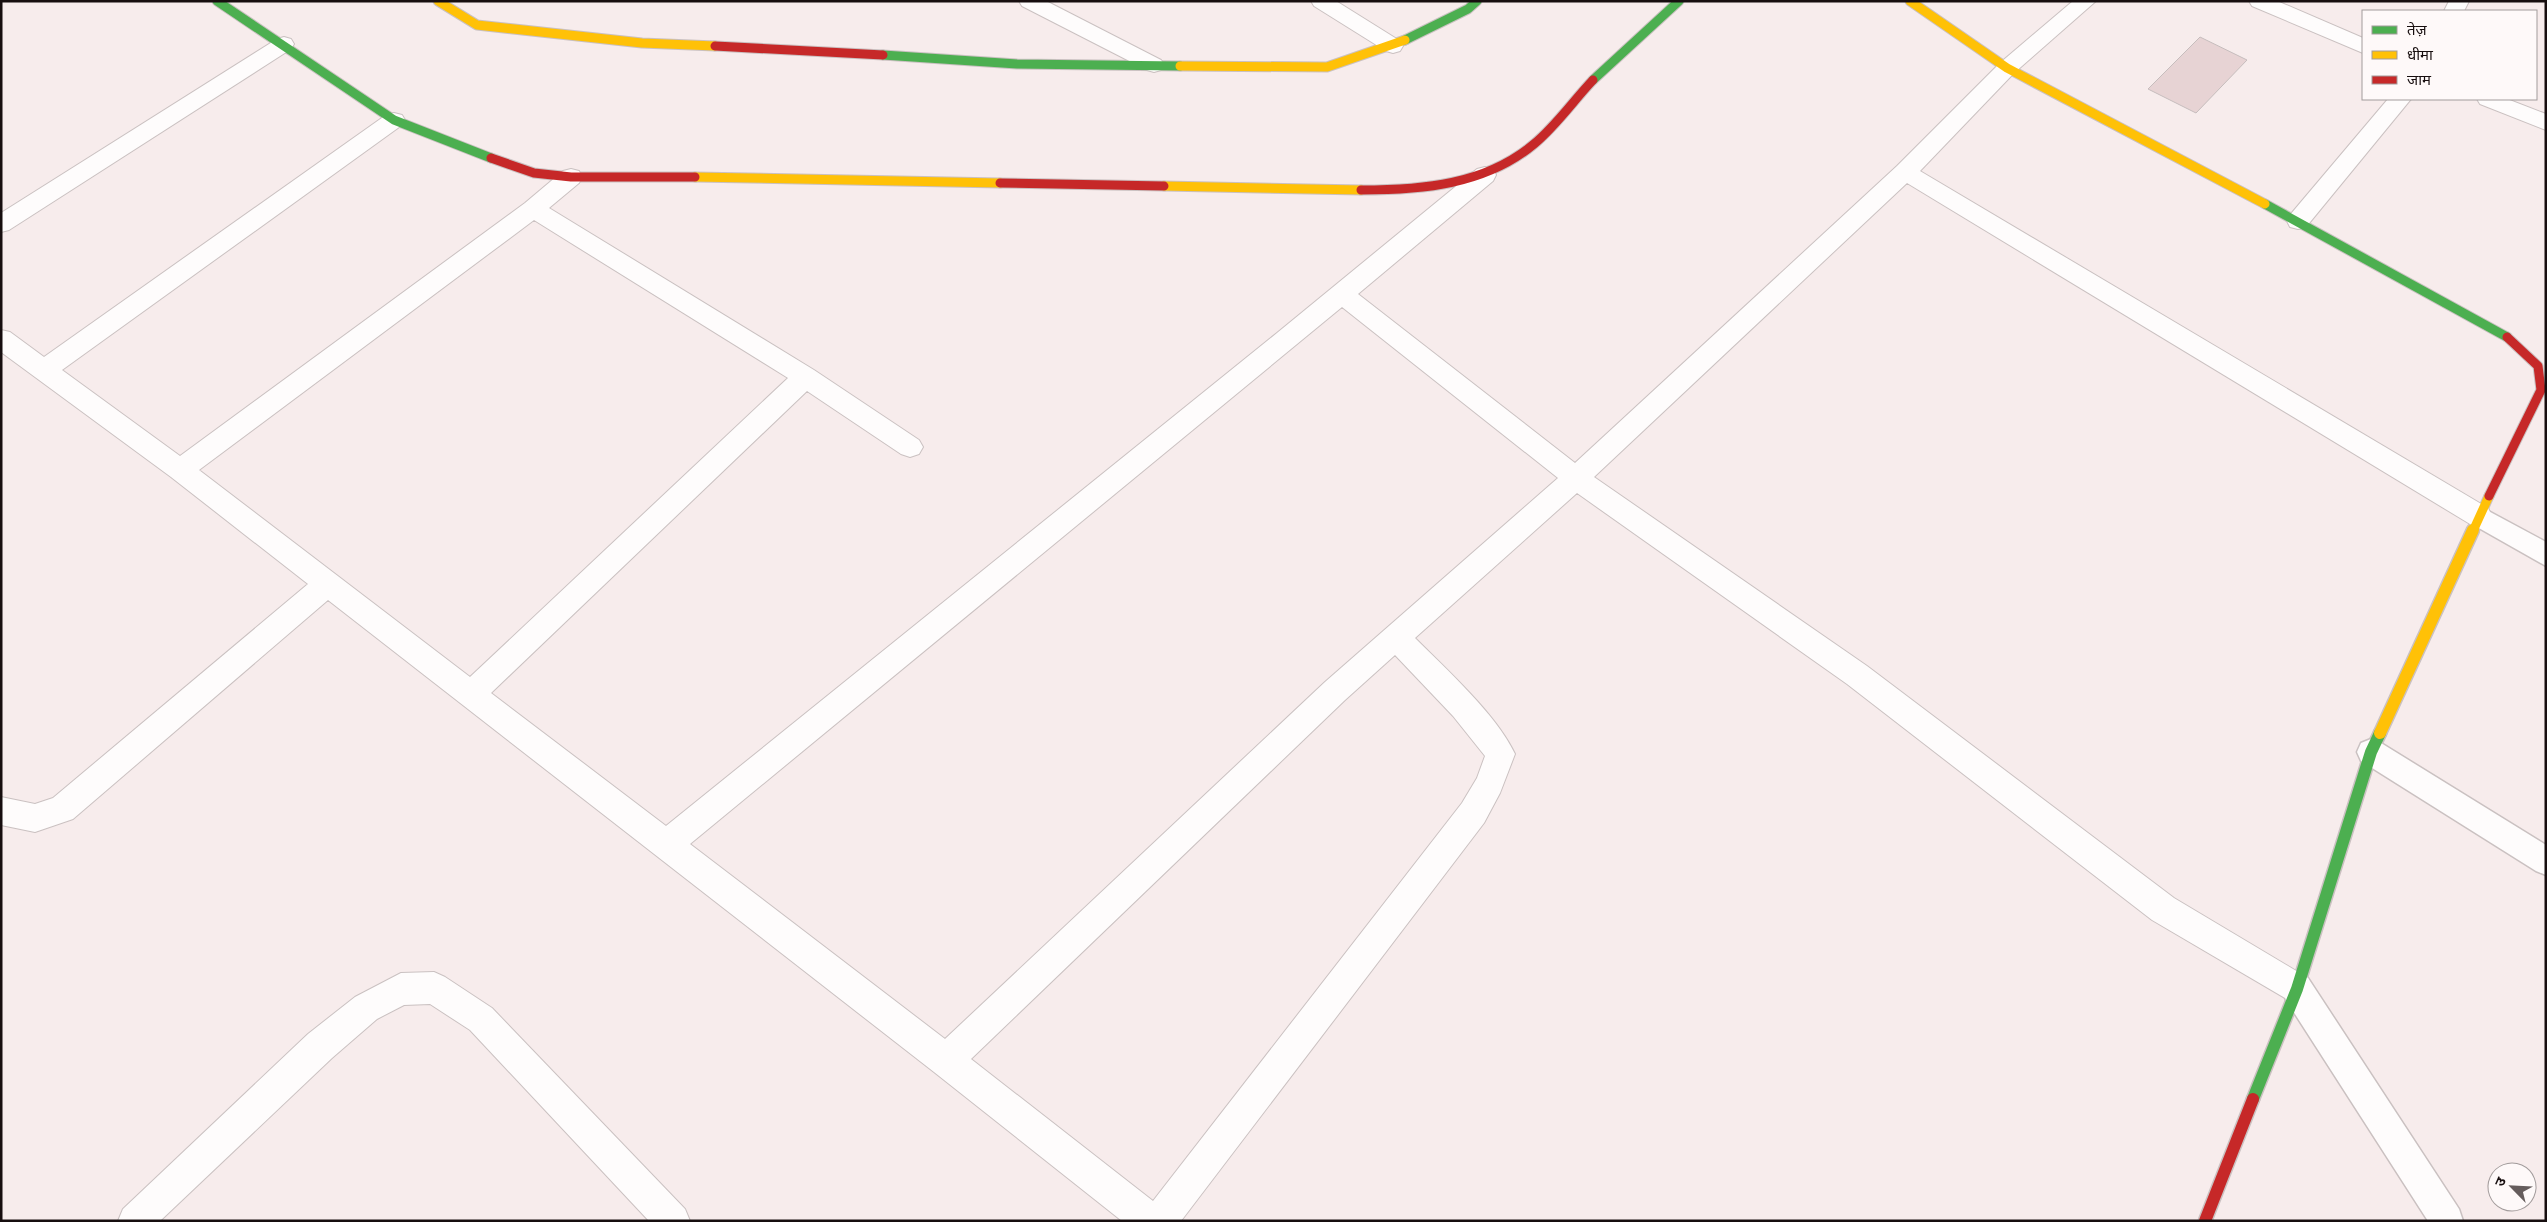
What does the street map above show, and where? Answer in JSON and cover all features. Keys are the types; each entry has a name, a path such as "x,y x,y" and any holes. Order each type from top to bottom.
{"street":[{"path":"216,1 284,44 394,120 534,173 571,177 688,176 1400,191 1446,186 1485,175"},
{"path":"438,1 477,25 642,43 758,47 1017,64 1327,67 1393,46 1468,9 1477,1"},
{"path":"1029,1 1154,65"},
{"path":"1321,1 1393,46"},
{"path":"666,845 1342,294 1485,175 1533,144 1592,81 1679,1"},
{"path":"1910,1 2007,68 2298,221 2546,356"},
{"path":"946,1060 1395,637 1576,478 1905,172 2007,68 2086,1"},
{"path":"2259,1 2362,46"},
{"path":"1,224 284,44"},
{"path":"2298,221 2399,100"},
{"path":"2490,100 2546,123"},
{"path":"43,372 394,120"},
{"path":"1905,172 2479,516"},
{"path":"180,470 533,209 571,177"},
{"path":"533,209 805,377 910,447"},
{"path":"1342,294 1576,478 1857,675 2163,909 2297,989"},
{"path":"2205,1221 2297,989 2371,752 2479,516 2541,390 2538,366 2510,338"},
{"path":"1,339 43,372 180,470 470,696 946,1060 1150,1221"},
{"path":"470,696 805,377"},
{"path":"1,811 35,818 62,809 327,584"},
{"path":"1159,1221 1424,880 1473,813 1490,783 1500,754 1477,722 1450,691 1395,637"},
{"path":"135,1221 320,1046 366,1008 401,989 426,988 434,988 481,1019 673,1221"}],"lane":[{"path":"2479,516 2546,555"},
{"path":"2371,752 2546,861"},
{"path":"2297,989 2446,1221"}],"building":[{"path":"2200,37 2247,60 2196,113 2148,89"}],"traffic: fast":[{"path":"217,1 394,120 491,158"},
{"path":"1405,40 1468,9 1477,1"},
{"path":"1593,80 1679,1"},
{"path":"883,55 1017,64 1180,66"},
{"path":"2265,204 2507,337"},
{"path":"2253,1099 2297,989 2371,752 2380,733"}],"traffic: slow":[{"path":"438,1 477,25 642,43 715,46"},
{"path":"1910,1 2007,68 2265,204"},
{"path":"1180,66 1327,67 1405,40"},
{"path":"695,177 1000,183"},
{"path":"1164,186 1361,190"},
{"path":"2380,733 2489,496"}],"traffic: jam":[{"path":"715,46 883,55"},
{"path":"1361,190 1429,187 1473,178 1494,169 1514,159 1541,138 1593,80"},
{"path":"491,158 534,173 571,177 695,177"},
{"path":"1000,183 1164,186"},
{"path":"2489,496 2541,390 2538,366 2507,337"},
{"path":"2205,1221 2253,1099"}]}
